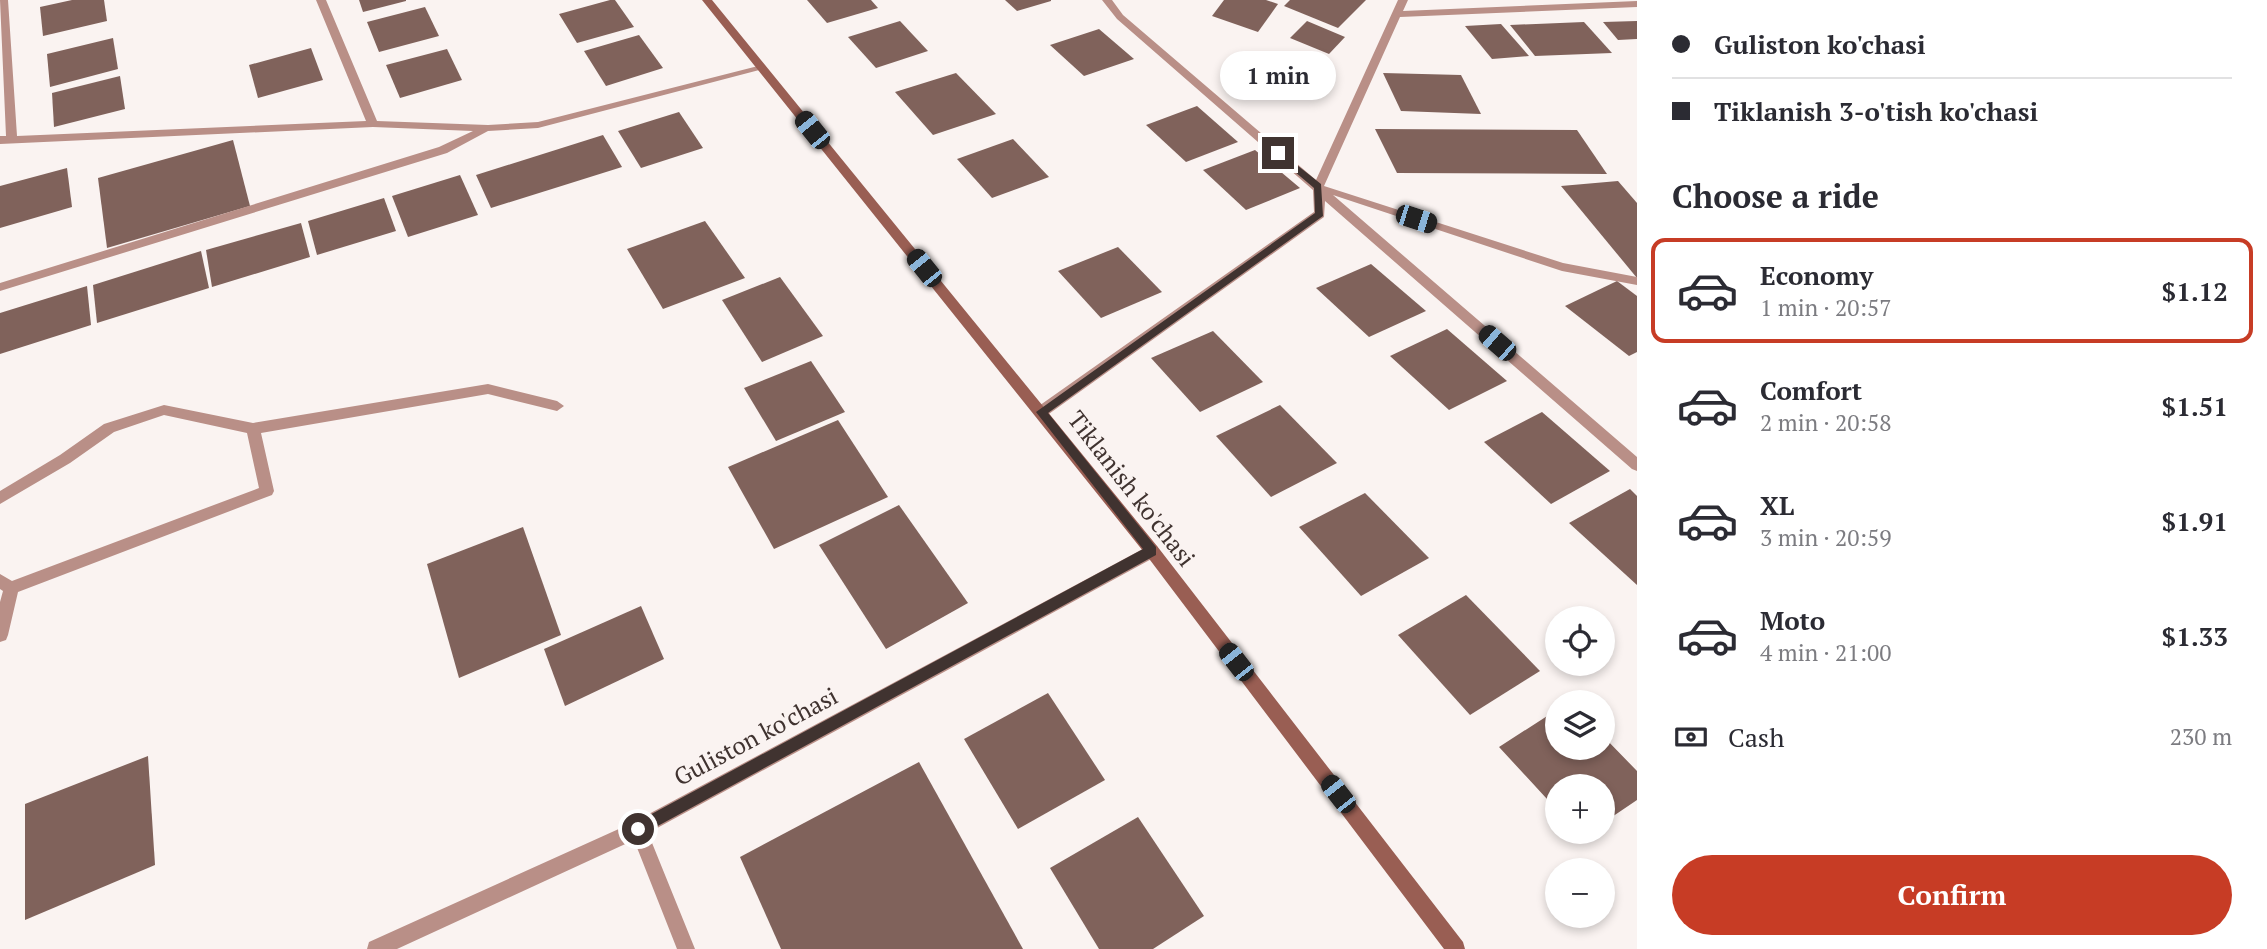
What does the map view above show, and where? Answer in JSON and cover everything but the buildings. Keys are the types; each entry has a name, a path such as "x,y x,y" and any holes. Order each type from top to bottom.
{"street":[{"path":"3,0 6,139 373,124 488,128 562,120 762,68"},
{"path":"321,0 373,124"},
{"name":"Tiklanish ko'chasi","path":"707,0 1152,551 1456,949"},
{"path":"1107,0 1120,17 1637,465"},
{"path":"1041,412 1320,214 1318,187 1403,0"},
{"path":"1398,14 1637,4"},
{"path":"0,287 443,150 488,128"},
{"path":"1318,187 1562,267 1637,281"},
{"path":"0,498 65,459 108,428 164,410 253,429 488,390 557,406"},
{"path":"0,635 6,585 267,491 253,429"},
{"name":"Guliston ko'chasi","path":"376,949 638,829 1152,551"},
{"path":"638,829 685,949"}],"route":[{"path":"638,829 1152,551 1041,412 1320,214 1318,187 1278,153"}]}
